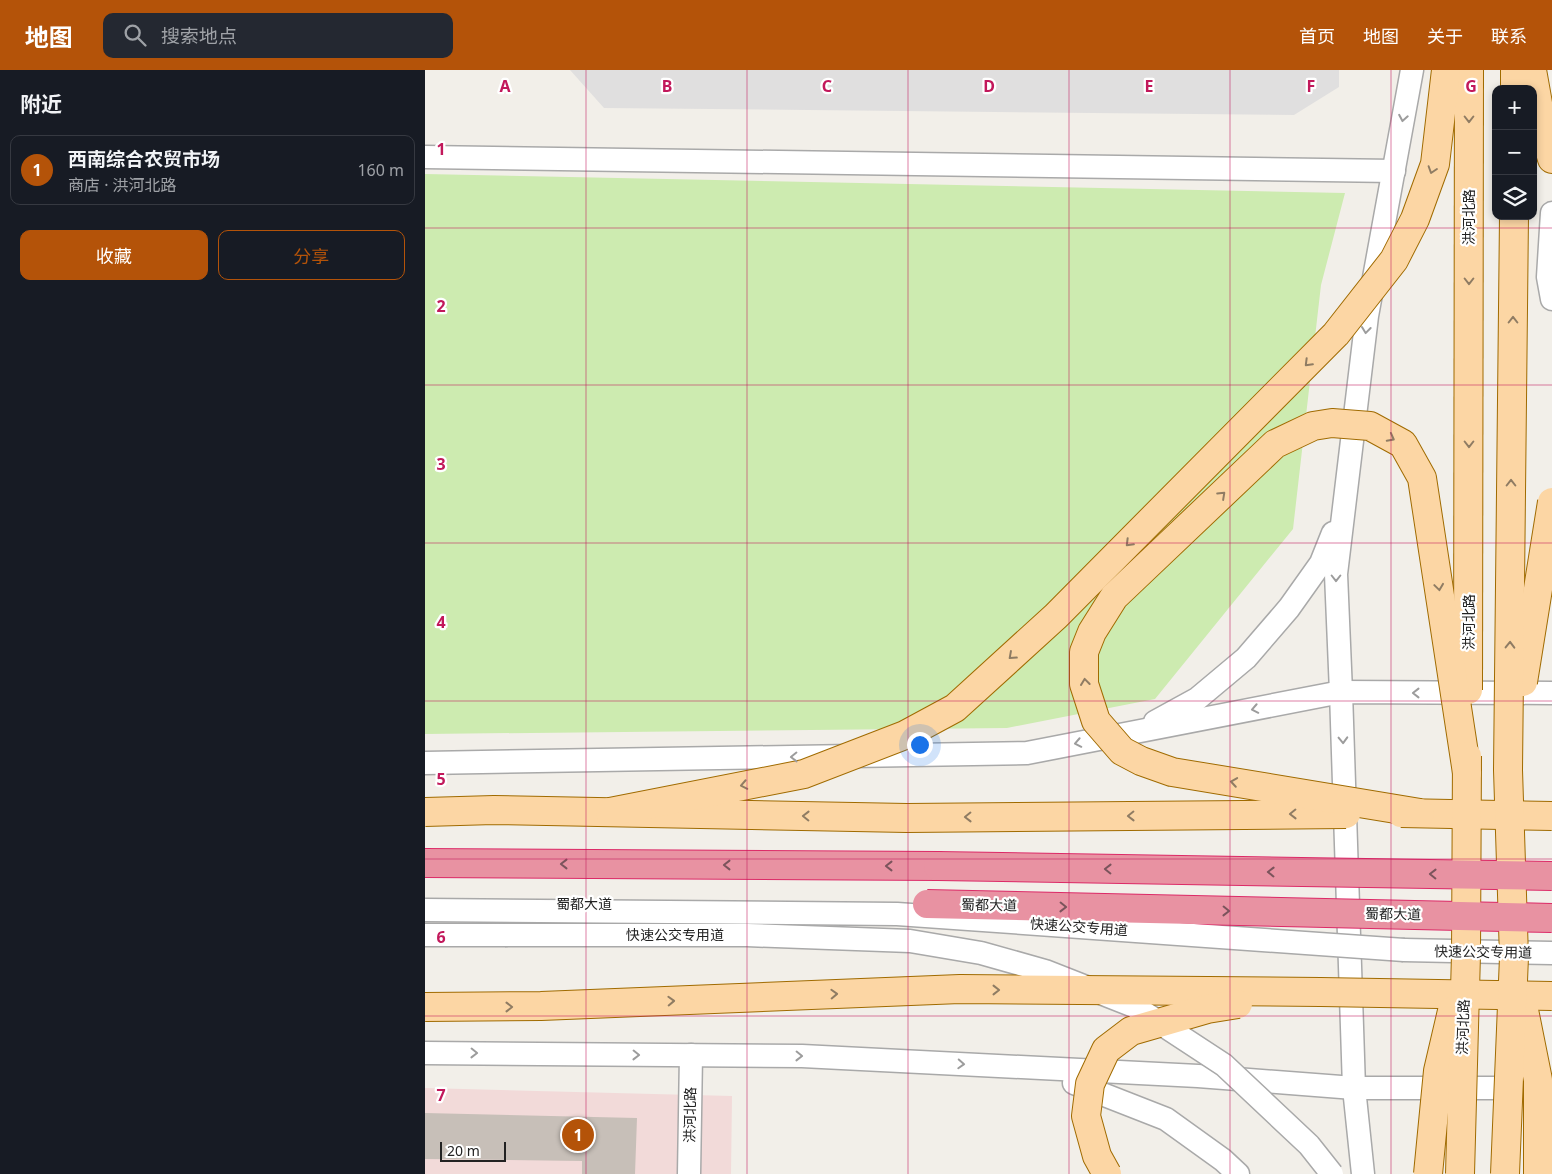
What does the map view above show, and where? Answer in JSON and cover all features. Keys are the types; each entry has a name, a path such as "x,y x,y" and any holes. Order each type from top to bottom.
{"highway":[{"path":"425,863 938,866 1552,876"},
{"name":"蜀都大道","path":"425,904 927,904 1552,918"}],"main road":[{"path":"610,812 804,774 905,734 955,708 1056,616 1329,341 1389,267 1415,219 1435,164 1446,70"},
{"name":"洪河北路","path":"1460,1174 1466,954 1469,615 1469,70"},
{"path":"1515,70 1515,85"},
{"path":"1532,70 1542,126 1552,159"},
{"path":"1505,1174 1513,957 1508,770 1514,220"},
{"path":"1420,813 1171,772 1141,761 1122,751 1096,721 1084,684 1084,652 1092,632 1114,596 1275,444 1313,426 1332,423 1370,426 1403,444 1422,478 1467,773"},
{"path":"1508,770 1552,502"},
{"path":"425,812 494,810 907,818 1420,813 1552,816"},
{"path":"1428,1174 1438,1071 1466,954"},
{"path":"1513,957 1539,1080 1538,1174"},
{"path":"425,1007 541,1006 961,989 1552,996"},
{"path":"1107,1174 1097,1156 1086,1116 1090,1084 1106,1050 1131,1031 1207,1009 1321,992"}],"street":[{"path":"1363,1174 1354,1088 1336,574 1367,316 1412,70"},
{"path":"425,157 1394,170"},
{"path":"1552,213 1548,277 1552,299"},
{"path":"1136,732 1197,700 1246,658 1289,608 1321,563 1345,505"},
{"path":"425,763 1027,753 1341,692 1552,693"},
{"name":"快速公交专用道","path":"425,910 897,914 1404,950 1552,954"},
{"name":"快速公交专用道","path":"425,935 747,935 910,941 981,953 1045,971 1134,1006 1224,1065 1309,1145 1332,1174"},
{"path":"425,1053 802,1056 1198,1076 1354,1088 1552,1088"},
{"name":"洪河北路","path":"689,1174 691,1055"},
{"path":"1036,1068 1166,1119 1223,1160 1239,1174"}],"shaded area":[{"path":"570,70 1339,70 1339,87 1294,115 604,108"},
{"path":"425,1088 732,1096 731,1174 425,1174"}],"green space":[{"path":"425,174 1345,193 1321,285 1293,529 1155,699 1007,728 425,734"}],"building":[{"path":"425,1113 637,1118 635,1174 582,1174 582,1161 425,1159"}],"place":[{"name":"西南综合农贸市场","path":"578,1135"}]}
